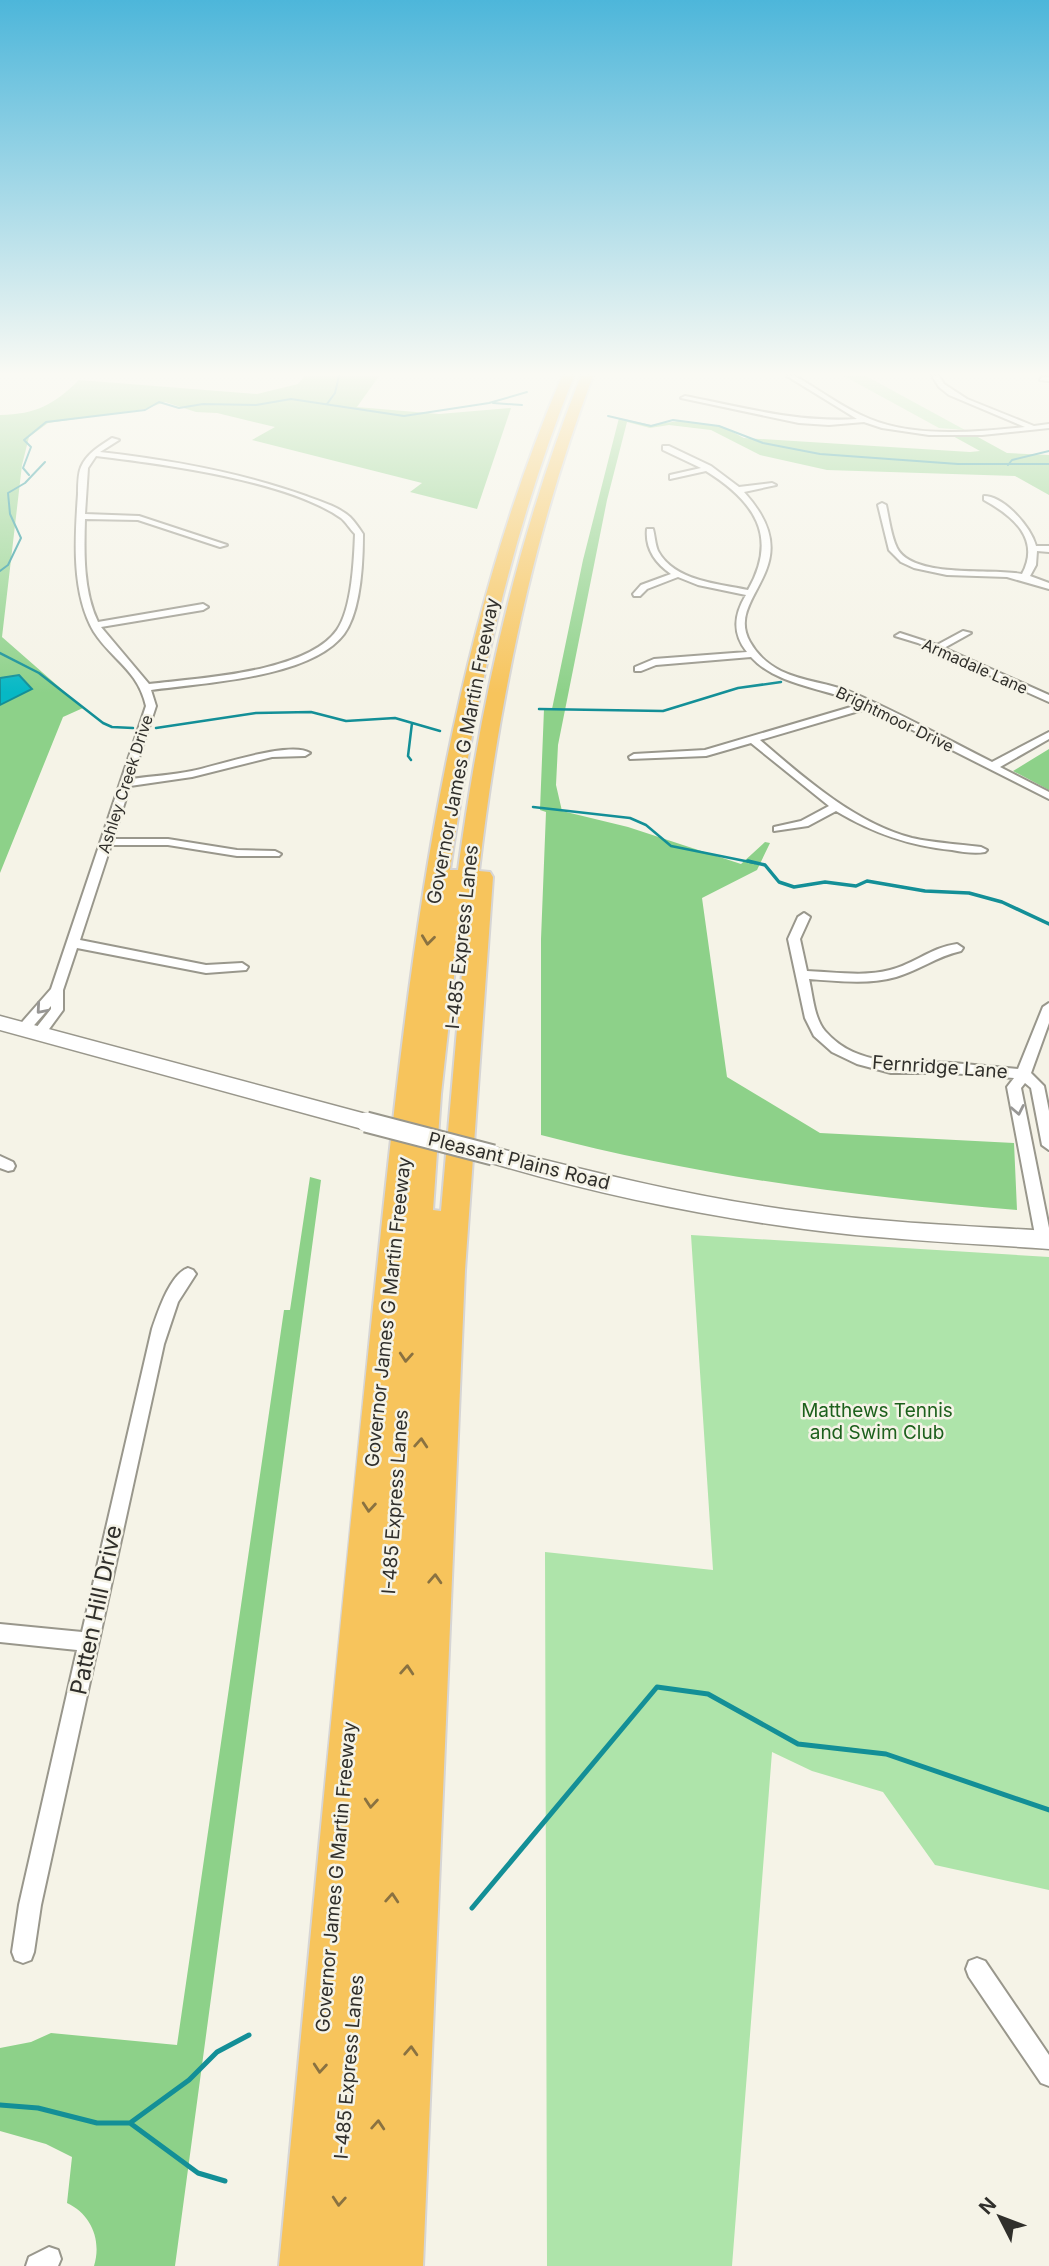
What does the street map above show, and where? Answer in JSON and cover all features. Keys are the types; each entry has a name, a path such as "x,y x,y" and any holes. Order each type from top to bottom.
{"highway":[{"name":"Governor James G Martin Freeway","path":"302,2266 364,1560 412,1068 439,867 473,683 499,576 527,482"},
{"name":"I-485 Express Lanes","path":"334,2266 428,1094 460,828 496,643 530,509 540,482"},
{"name":"I-485 Express Lanes","path":"368,2266 435,1221 461,929 496,690 522,573 548,482"},
{"name":"Governor James G Martin Freeway","path":"400,2266 463,1089 480,894 508,696 530,586 559,482"},
{"path":"435,1221 463,1089"},
{"path":"364,1560 376,1748"}],"street":[{"name":"Ashley Creek Drive","path":"31,1031 57,1010 57,990 150,710 148,687 95,625 86,606 82,585 84,482"},
{"path":"148,687 269,668 302,658 324,647 340,633 348,617 359,534 345,514 311,499 245,482"},
{"path":"638,669 654,662 753,654 740,621 742,604 762,571 767,543 759,516 738,490 727,482"},
{"path":"738,490 772,485"},
{"path":"987,498 1021,523 1034,548 1032,565 1025,578"},
{"path":"882,505 893,550 902,559 938,571 1025,578 1049,586"},
{"path":"83,516 139,518 223,545"},
{"path":"650,531 654,553 678,574 749,593"},
{"path":"1034,548 1049,549"},
{"path":"638,594 644,587 678,574"},
{"path":"95,625 203,607"},
{"path":"937,648 966,633"},
{"name":"Armadale Lane","path":"900,636 937,648 1049,699"},
{"name":"Brightmoor Drive","path":"753,654 774,671 834,689 1049,796"},
{"path":"634,757 692,756 869,705"},
{"path":"991,767 1049,735"},
{"path":"754,740 798,778 838,805 902,838 981,850"},
{"path":"126,783 191,774 272,754 305,753"},
{"path":"778,829 804,824 838,805"},
{"path":"106,842 168,842 237,853 275,854"},
{"name":"Fernridge Lane","path":"804,917 794,939 814,1026 826,1041 849,1056 891,1068 951,1068 1024,1074"},
{"path":"73,943 206,969 242,967"},
{"path":"802,975 889,974 908,968 937,952 957,948"},
{"path":"1047,1240 1014,1087 1024,1074 1049,1007"},
{"name":"Pleasant Plains Road","path":"0,1023 366,1122 652,1195 806,1221 1047,1240"},
{"path":"1024,1074 1037,1086 1049,1145"},
{"name":"Patten Hill Drive","path":"23,1952 30,1905 90,1642 122,1486 166,1308 174,1291 188,1274"},
{"path":"0,1633 90,1642"},
{"path":"977,1969 1049,2075"}],"green space":[{"path":"0,482 20,482 2,637 83,708 63,717 0,873 0,705 32,688 19,675 0,678"},
{"path":"417,482 486,482 477,509 410,492 422,483"},
{"path":"603,482 612,482 558,745 556,785 562,811 628,827 741,864 765,842 770,843 757,870 702,898 727,1077 820,1133 1014,1143 1017,1210 897,1199 778,1183 659,1162 541,1135 541,939 546,812 540,810 544,709 552,709 583,560"},
{"path":"1025,482 1049,482 1049,495"},
{"path":"1049,749 1049,790 1013,771"},
{"path":"310,1177 321,1180 175,2266 94,2266 97,2247 92,2229 82,2214 67,2203 72,2157 46,2144 0,2131 0,2048 31,2042 51,2033 177,2045 284,1310 290,1310"},
{"name":"Matthews Tennis and Swim Club","path":"691,1235 1049,1257 1049,1890 935,1865 883,1792 812,1771 772,1752 732,2266 547,2266 545,1552 713,1570"}],"water":[{"path":"19,675 32,689 0,705 0,678"}],"waterway":[{"path":"0,571 8,565 21,538 10,514 8,493 26,482"},
{"path":"0,653 39,673 103,723 112,727 133,728"},
{"path":"539,709 663,711 738,688 781,682"},
{"path":"156,728 256,713 311,712 346,721 395,718 440,731"},
{"path":"411,760 408,756 412,723"},
{"path":"533,807 630,818 646,825 671,846 755,863"},
{"path":"748,861 765,865 779,882 794,887 825,882 856,886 867,881 925,891 969,893 1002,902 1049,924"},
{"path":"472,1908 657,1687 708,1694 798,1744 886,1754 1049,1810"},
{"path":"130,2123 189,2080 217,2052 249,2035"},
{"path":"0,2105 38,2108 97,2123 130,2123"},
{"path":"130,2123 198,2173 225,2181"}]}
